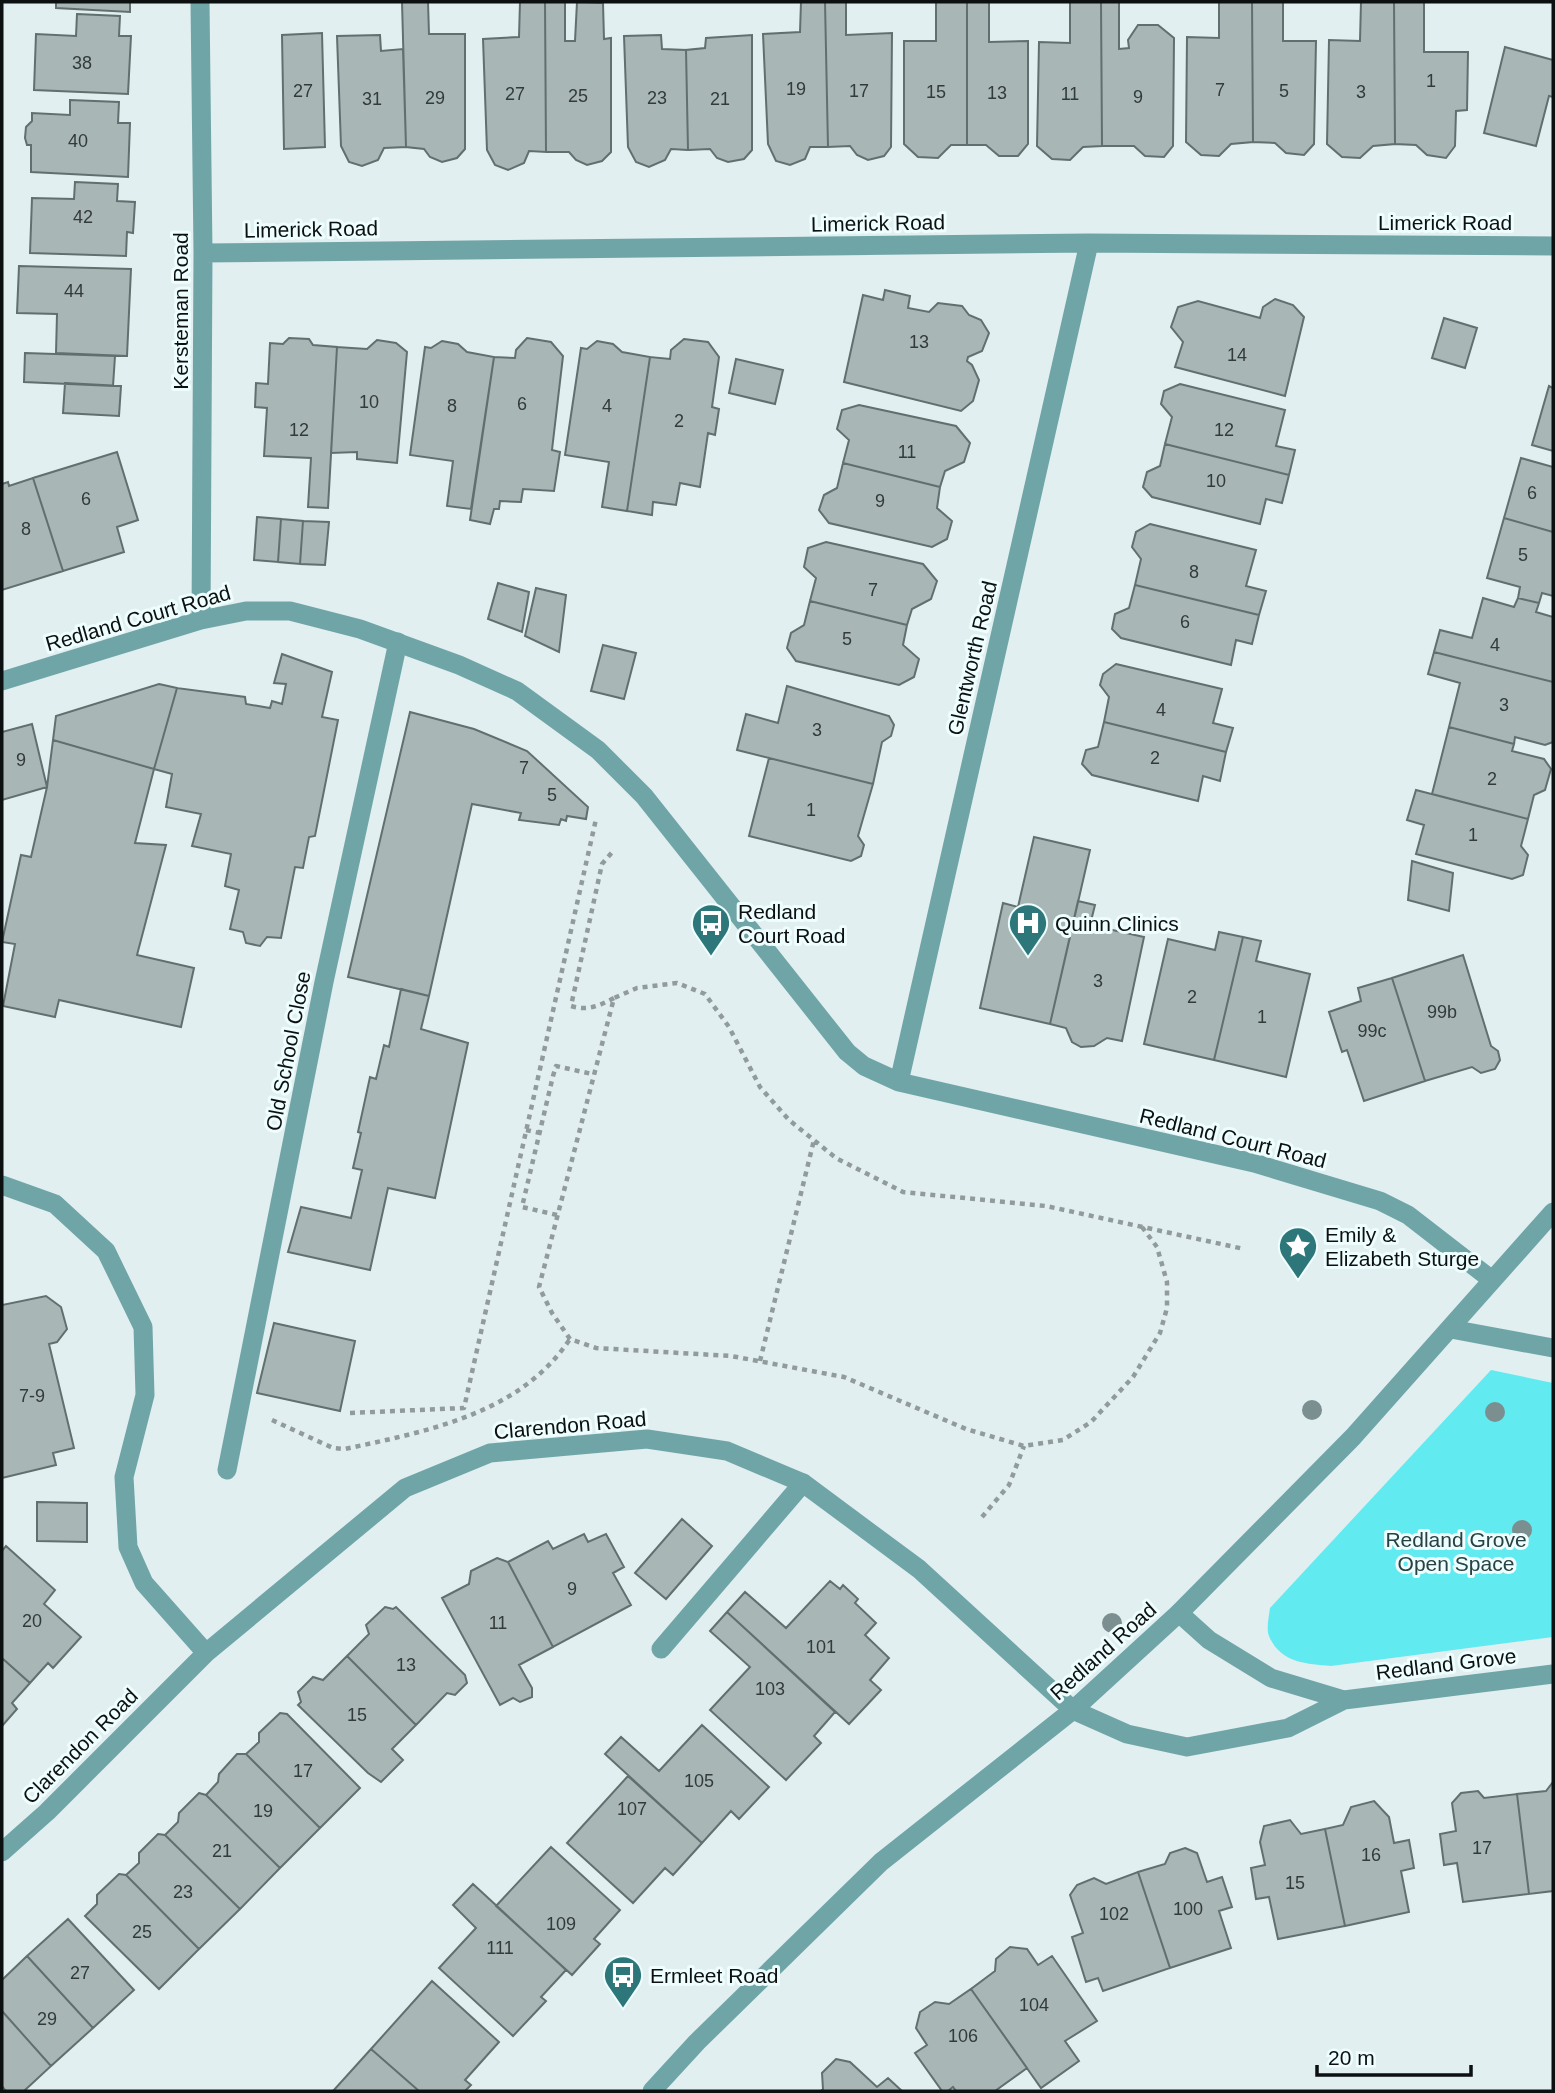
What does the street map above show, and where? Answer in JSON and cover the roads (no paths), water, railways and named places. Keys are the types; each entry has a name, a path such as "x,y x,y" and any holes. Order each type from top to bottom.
{"street":[{"name":"Kersteman Road","path":"200,2 203,253 201,620"},
{"name":"Limerick Road","path":"203,253 1089,243 1553,246"},
{"name":"Glentworth Road","path":"899,1082 1089,243"},
{"name":"Redland Court Road","path":"2,681 201,620 246,611 290,611 360,629 460,665 517,691 598,750 644,796 847,1052 864,1066 899,1082 1254,1163 1380,1201 1408,1215 1492,1280"},
{"name":"Old School Close","path":"227,1470 324,982 398,642"},
{"path":"2,1185 55,1204 106,1251 143,1327 145,1395 124,1477 128,1547 144,1583 206,1653"},
{"name":"Redland Road","path":"652,2091 697,2042 881,1862 1073,1710 1179,1613 1353,1437 1553,1212"},
{"path":"1451,1329 1553,1348"},
{"name":"Clarendon Road","path":"2,1852 47,1812 206,1653 405,1488 490,1454 647,1439 727,1451 803,1483 919,1569 1073,1710"},
{"path":"661,1649 803,1483"},
{"name":"Redland Grove","path":"1179,1613 1209,1640 1271,1678 1344,1700"},
{"name":"Redland Grove","path":"1073,1710 1127,1734 1187,1747 1288,1728 1344,1700 1553,1674"}],"place":[{"name":"Redland Court Road","path":"711,957"},
{"name":"Quinn Clinics","path":"1028,957"},
{"name":"Emily & Elizabeth Sturge","path":"1298,1280"},
{"name":"Ermleet Road","path":"623,2009"}],"park label":[{"name":"Redland Grove Open Space","path":"1456,1551"}]}
